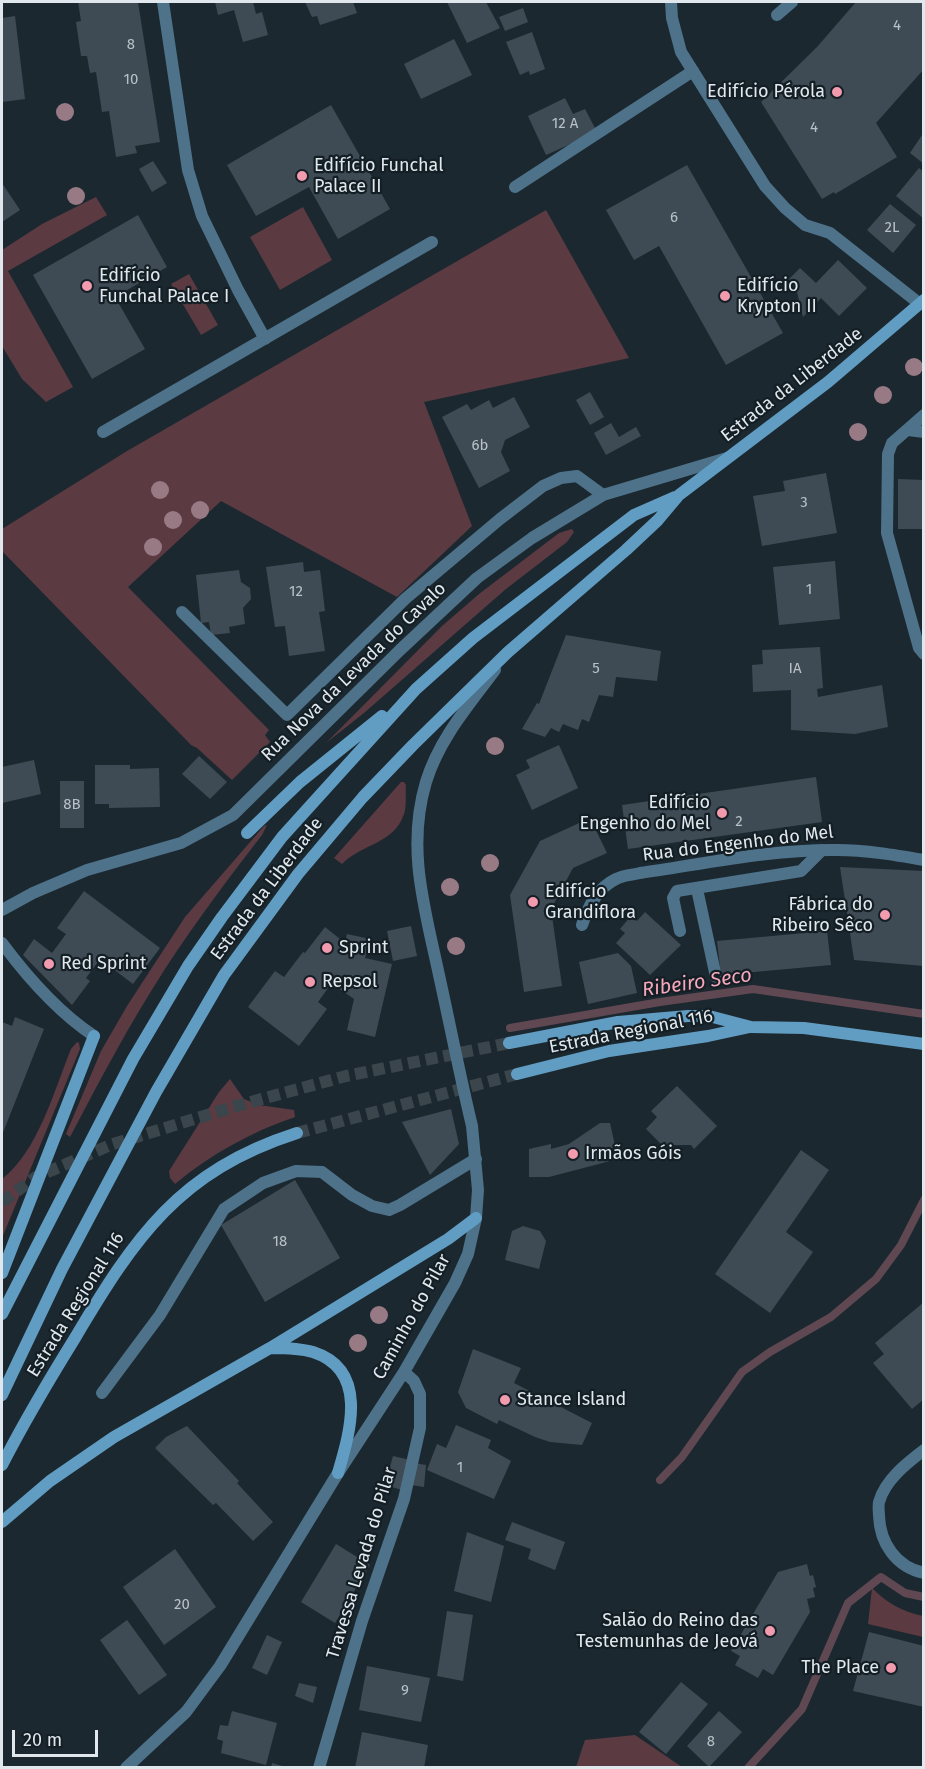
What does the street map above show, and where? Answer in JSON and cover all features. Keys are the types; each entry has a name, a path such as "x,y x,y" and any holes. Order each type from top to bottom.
{"main road":[{"name":"Estrada da Liberdade","path":"2,1314 133,1059 188,966 282,837 416,689 484,628 634,515 679,495 828,382 922,302"},
{"name":"Estrada da Liberdade","path":"2,1395 62,1269 156,1092 224,975 298,874 363,797 508,652 626,550 658,520 679,495"},
{"path":"247,833 300,782 416,689"},
{"name":"Estrada Regional 116","path":"509,1043 618,1022 659,1018 709,1016 751,1027"},
{"name":"Estrada Regional 116","path":"517,1074 609,1051 751,1027 804,1028 924,1044"},
{"path":"2,1273 94,1036"},
{"name":"Estrada Regional 116","path":"2,1465 24,1422 113,1275 161,1213 193,1185 224,1164 268,1142 297,1133"},
{"path":"2,1522 50,1481 100,1446 270,1348 448,1239 476,1218"},
{"path":"270,1348 296,1349 318,1354 331,1362 345,1381 351,1397 351,1420 338,1473"}],"street":[{"path":"163,2 188,170 202,216 238,290 266,339"},
{"path":"670,2 681,52 765,186 784,208 806,225 830,233 922,302"},
{"path":"777,15 792,2"},
{"path":"515,187 693,71"},
{"path":"103,432 432,243"},
{"path":"924,415 892,443 888,454 887,533 919,648 924,654"},
{"path":"908,430 924,432"},
{"name":"Rua Nova da Levada do Cavalo","path":"2,910 33,893 87,870 188,840 233,814 477,578 532,538 603,495 730,457"},
{"path":"182,612 287,714 405,599 543,486 561,478 577,476 603,495"},
{"name":"Caminho do Pilar","path":"126,1767 186,1712 210,1680 338,1473 404,1372 455,1283 468,1254 476,1218 478,1190 476,1159 419,882 416,836 424,788 436,756 451,730 508,652"},
{"path":"680,931 673,898 677,891 801,871 822,850"},
{"name":"Rua do Engenho do Mel","path":"582,925 589,905 602,889 617,878 750,858 822,850 873,852 924,860"},
{"path":"698,889 716,977"},
{"path":"2,943 48,998 69,1019 94,1036"},
{"path":"102,1393 160,1315 224,1209 263,1183 296,1171 322,1172 352,1195 372,1206 388,1210 476,1159"},
{"name":"Travessa Levada do Pilar","path":"319,1767 362,1621 404,1499 420,1428 420,1394 414,1381 404,1372"},
{"path":"924,1450 899,1470 879,1502 880,1532 893,1556 914,1571 924,1573"}],"shaded area":[{"path":"96,197 107,215 8,271 73,387 46,402 22,379 2,346 2,250 42,224"},
{"path":"303,207 332,260 280,290 250,237"},
{"path":"546,210 629,358 424,402 472,526 397,597 221,501 128,587 269,730 265,735 270,742 232,780 191,745 2,551 2,529 127,451"},
{"path":"189,274 218,325 201,335 171,284"},
{"path":"572,529 574,532 567,542 506,589 364,713 326,743 442,626 479,594 559,533"},
{"path":"401,782 406,785 405,811 393,832 342,864 334,858"},
{"path":"267,825 152,989 70,1137 66,1134 101,1051 127,1006 185,917"},
{"path":"77,1042 80,1049 2,1238 2,1179 26,1153 35,1137 71,1049"},
{"path":"230,1079 244,1099 259,1105 294,1110 295,1117 232,1145 175,1184 170,1178 169,1171 219,1092"},
{"path":"872,1588 896,1606 923,1616 923,1637 868,1624"},
{"path":"635,1735 682,1767 576,1767 585,1740"}],"building":[{"path":"78,2 138,2 160,142 135,146 137,153 116,157 109,111 102,112 96,72 90,73 87,56 81,56 76,22 81,21"},
{"path":"215,2 253,2 256,14 262,12 268,35 243,42 234,10 218,15"},
{"path":"305,2 353,2 357,13 320,25 317,16 312,17"},
{"path":"447,2 486,2 500,28 467,43"},
{"name":"Edifício Pérola","path":"856,2 924,2 924,69 876,123 897,157 835,194 834,192 822,199 761,102 817,47"},
{"path":"523,8 528,22 505,31 499,17"},
{"path":"15,16 25,99 2,102 2,18"},
{"path":"532,32 545,69 530,75 529,71 520,75 506,42"},
{"path":"454,39 472,75 421,99 404,64"},
{"path":"565,98 573,114 585,109 595,128 584,138 546,155 528,116"},
{"name":"Edifício Funchal Palace II","path":"331,105 390,209 338,239 309,187 256,216 227,165"},
{"path":"924,132 924,164 910,153"},
{"path":"153,161 167,183 152,192 139,169"},
{"name":"Edifício Krypton II","path":"687,165 783,333 726,365 659,246 634,260 606,210"},
{"path":"919,168 924,172 924,219 896,196"},
{"path":"2,183 20,210 2,222"},
{"path":"890,204 916,225 893,253 867,230"},
{"name":"Edifício Funchal Palace I","path":"138,215 167,267 115,297 145,349 92,379 33,275"},
{"path":"838,260 867,288 839,316 821,298 803,317 797,292 789,279 800,268 816,283"},
{"path":"590,392 604,417 590,425 576,400"},
{"path":"514,397 530,427 505,440 501,452 510,471 479,488 442,417 467,404 471,410 489,400 493,408"},
{"path":"611,423 619,437 636,427 641,436 606,455 594,433"},
{"path":"826,473 837,533 762,546 753,496 785,491 783,481"},
{"path":"898,479 924,480 924,529 898,529"},
{"path":"835,561 840,619 779,625 773,567"},
{"path":"303,562 304,572 320,570 325,611 319,612 325,651 289,656 285,626 275,627 266,567"},
{"path":"239,570 241,582 250,588 251,599 243,608 245,624 229,627 230,633 211,635 209,622 201,623 196,575"},
{"path":"566,635 661,651 657,681 616,677 613,697 599,695 589,722 582,719 578,730 563,724 559,732 551,728 545,737 522,729 537,703 539,704"},
{"path":"820,647 823,688 817,689 818,697 882,685 888,727 855,734 791,730 791,690 753,692 752,665 763,664 762,650"},
{"path":"559,745 578,788 532,810 516,775 530,768 526,760"},
{"path":"199,756 227,782 210,799 182,774"},
{"path":"34,760 41,794 2,803 2,767"},
{"path":"95,765 130,765 130,769 159,768 160,807 109,808 109,804 95,804"},
{"name":"Edifício Engenho do Mel","path":"816,777 822,822 628,849 622,805"},
{"path":"60,781 84,781 84,828 60,828"},
{"name":"Edifício Grandiflora","path":"590,818 607,853 573,868 551,909 562,986 524,992 510,895 540,841"},
{"name":"Fábrica do Ribeiro Sêco","path":"840,867 924,871 924,966 854,960"},
{"path":"84,891 160,948 133,984 100,959 86,978 90,981 72,1005 23,955 34,939 52,953 66,934 57,928"},
{"path":"645,912 681,945 650,975 616,943 625,933 620,929 631,916 637,921"},
{"path":"411,926 417,956 393,961 387,931"},
{"path":"325,927 345,943 347,934 370,939 365,958 392,964 375,1037 347,1030 354,999 334,985 336,977 318,1002 327,1009 299,1046 248,1007 275,971 284,977"},
{"path":"827,931 831,965 721,975 717,941"},
{"path":"618,953 631,966 637,993 588,1004 579,962"},
{"path":"15,1017 44,1029 2,1135 2,1022 12,1026"},
{"path":"677,1086 717,1126 694,1149 691,1145 662,1145 646,1129 657,1117 651,1111"},
{"path":"451,1109 459,1144 430,1175 402,1122"},
{"name":"Irmãos Góis","path":"600,1123 610,1123 618,1159 549,1177 529,1177 529,1149 551,1144 551,1149 569,1144"},
{"path":"801,1150 829,1170 786,1232 813,1252 770,1313 715,1274"},
{"path":"295,1180 340,1258 265,1302 221,1225"},
{"path":"523,1226 540,1231 546,1241 539,1269 505,1260 512,1231"},
{"path":"924,1302 924,1399 912,1409 873,1363 884,1354 875,1343"},
{"name":"Stance Island","path":"473,1349 521,1368 514,1383 592,1423 582,1445 550,1442 499,1420 497,1424 466,1408 458,1392"},
{"path":"456,1425 491,1440 488,1448 511,1461 494,1499 427,1470 437,1444 446,1448"},
{"path":"187,1426 239,1481 237,1483 273,1522 253,1541 216,1503 213,1505 155,1448 166,1437"},
{"path":"393,1456 410,1460 402,1490 385,1485"},
{"path":"414,1463 426,1465 424,1487 411,1485"},
{"path":"512,1522 565,1542 555,1570 528,1559 531,1549 505,1540"},
{"path":"467,1532 504,1546 491,1602 454,1591"},
{"path":"336,1544 370,1565 335,1623 301,1602"},
{"path":"175,1549 216,1607 164,1645 123,1587"},
{"name":"Salão do Reino das Testemunhas de Jeová","path":"807,1564 816,1587 813,1588 815,1597 807,1599 810,1612 773,1675 763,1669 758,1678 735,1665 740,1656 731,1651 778,1572"},
{"path":"447,1611 473,1615 463,1681 437,1676"},
{"path":"127,1620 167,1675 139,1695 100,1640"},
{"name":"The Place","path":"869,1632 924,1646 924,1707 853,1691"},
{"path":"267,1635 282,1642 267,1675 252,1668"},
{"path":"367,1666 430,1678 421,1722 359,1710"},
{"path":"681,1682 708,1704 666,1754 639,1732"},
{"path":"299,1683 317,1687 313,1703 295,1696"},
{"path":"232,1711 277,1723 266,1765 221,1753 223,1741 217,1739 220,1725 228,1726"},
{"path":"719,1711 742,1732 709,1767 687,1746"},
{"path":"362,1732 428,1745 424,1768 355,1768"},
{"path":"272,1763 286,1767 286,1768 271,1768"}],"waterway":[{"name":"Ribeiro Seco","path":"510,1028 660,1002 753,989 924,1014"},
{"path":"660,1480 682,1457 742,1372 770,1352 831,1317 876,1279 901,1245 924,1200"},
{"path":"748,1768 802,1709 848,1603 881,1577 905,1593 924,1597"}],"tunnel":[{"path":"2,1202 36,1177 113,1144 240,1105 346,1076 509,1043"},
{"path":"297,1133 517,1074"}],"place":[{"name":"Edifício Pérola","path":"837,92"},
{"name":"Edifício Funchal Palace II","path":"302,176"},
{"name":"Edifício Funchal Palace I","path":"87,286"},
{"name":"Edifício Krypton II","path":"725,296"},
{"name":"Edifício Engenho do Mel","path":"722,813"},
{"name":"Edifício Grandiflora","path":"533,902"},
{"name":"Fábrica do Ribeiro Sêco","path":"885,915"},
{"name":"Sprint","path":"327,948"},
{"name":"Red Sprint","path":"49,964"},
{"name":"Repsol","path":"310,982"},
{"name":"Irmãos Góis","path":"573,1154"},
{"name":"Stance Island","path":"505,1400"},
{"name":"Salão do Reino das Testemunhas de Jeová","path":"770,1631"},
{"name":"The Place","path":"891,1668"}]}
